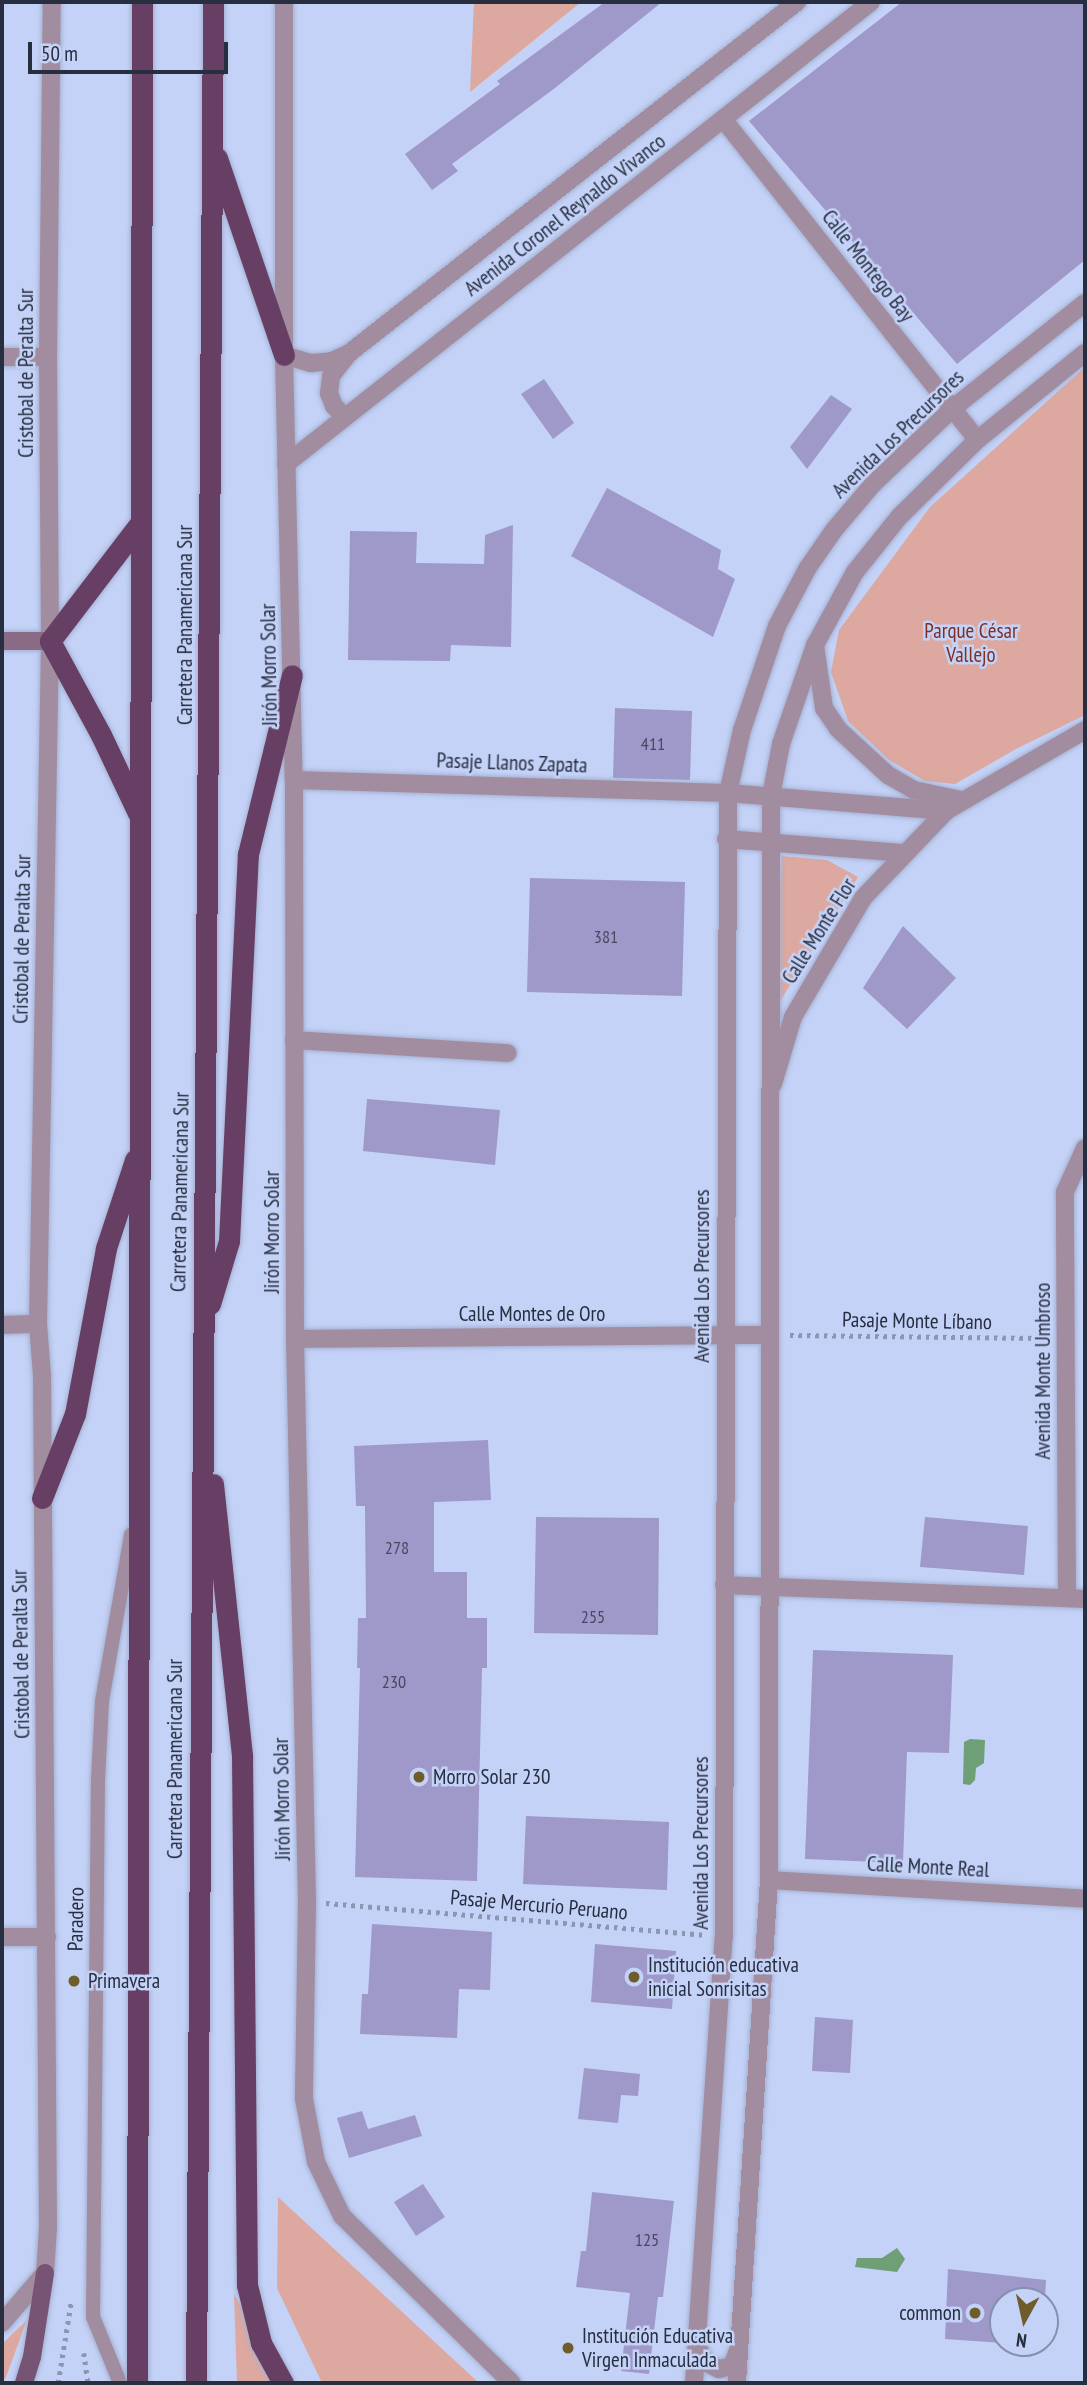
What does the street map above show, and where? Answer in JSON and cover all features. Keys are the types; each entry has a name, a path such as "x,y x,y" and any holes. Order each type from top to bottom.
{"highway":[{"name":"Carretera Panamericana Sur","path":"137,2383 142,2"},
{"name":"Carretera Panamericana Sur","path":"197,2383 213,2"},
{"path":"212,143 285,355"},
{"path":"141,522 50,641 101,735 142,821"},
{"path":"202,1330 229,1241 248,854 292,675"},
{"path":"42,1498 75,1414 106,1248 141,1142"},
{"path":"202,1382 242,1755 247,2285 261,2343 283,2383"}],"main road":[{"path":"2,642 50,641"},
{"path":"24,2383 32,2357 45,2273"}],"street":[{"name":"Cristobal de Peralta Sur","path":"45,2273 48,2228 47,1937 38,1324 50,641 48,357 52,2"},
{"name":"Jirón Morro Solar","path":"284,2 286,464 294,780 295,1339 307,1901 304,2099 316,2162 342,2217 512,2383"},
{"name":"Avenida Coronel Reynaldo Vivanco","path":"285,355 311,363 332,361 348,354 797,2"},
{"name":"Avenida Coronel Reynaldo Vivanco","path":"286,464 871,2"},
{"name":"Calle Montego Bay","path":"723,119 977,440"},
{"name":"Avenida Los Precursores","path":"694,2383 724,1937 728,793 742,730 777,626 807,569 834,530 873,484 952,409 1085,303"},
{"path":"737,2383 768,1880 771,796 781,744 815,645 855,572 898,517 977,440 1085,353"},
{"path":"345,417 334,406 329,393 331,376 348,354"},
{"path":"2,357 48,357"},
{"path":"815,645 824,708 862,754 888,775 914,790 961,800 1085,730"},
{"name":"Pasaje Llanos Zapata","path":"294,780 728,793 946,811"},
{"name":"Calle Monte Flor","path":"769,1098 793,1017 863,898 946,811 961,800"},
{"path":"726,839 905,853"},
{"path":"294,1040 508,1053"},
{"name":"Avenida Monte Umbroso","path":"724,1585 1076,1598 1065,1338 1065,1192 1085,1148"},
{"path":"2,1325 38,1324"},
{"name":"Calle Montes de Oro","path":"295,1339 769,1335"},
{"name":"Calle Monte Real","path":"768,1880 1085,1899"},
{"path":"2,1937 47,1937"},
{"path":"2,2323 45,2273"},
{"path":"697,2345 705,2362 711,2368 719,2369 732,2366 740,2346"}],"lane":[{"name":"Paradero","path":"120,2383 93,2317 98,1780 102,1702 138,1495"}],"path":[{"name":"Pasaje Monte Líbano","path":"769,1335 1065,1338"},
{"name":"Pasaje Mercurio Peruano","path":"307,1901 724,1937"},
{"path":"58,2383 71,2301"}],"green space":[{"path":"474,2 581,2 470,92"},
{"name":"Parque César Vallejo","path":"1085,367 1085,715 1016,749 955,784 925,781 889,760 848,721 831,672 839,630 930,507"},
{"path":"782,856 827,860 858,877 772,1014"},
{"path":"278,2197 479,2383 322,2383 277,2288"},
{"path":"234,2294 288,2383 237,2383"},
{"path":"27,2320 6,2377 2,2383 2,2344"}],"shaded area":[{"path":"970,1739 985,1740 984,1763 976,1768 975,1780 970,1785 963,1784 964,1742"},
{"path":"897,2248 905,2259 897,2272 855,2267 857,2258 882,2258"}],"building":[{"path":"605,2 662,2 555,88 452,164 458,171 432,190 405,154 500,84 497,81"},
{"path":"902,2 1085,2 1085,260 957,364 749,121"},
{"path":"544,379 574,423 553,439 521,394"},
{"path":"831,395 852,409 807,469 790,447"},
{"path":"607,488 721,550 718,569 735,579 713,637 571,556"},
{"path":"513,525 511,647 451,645 450,661 348,660 350,531 417,532 416,563 484,564 485,535"},
{"path":"615,708 692,711 690,780 613,778"},
{"path":"530,878 685,882 682,996 527,992"},
{"path":"903,926 956,978 907,1029 863,988"},
{"path":"367,1099 500,1110 495,1165 363,1151"},
{"path":"488,1440 491,1500 434,1502 434,1572 467,1572 467,1618 487,1618 487,1668 482,1668 477,1881 355,1877 360,1668 357,1668 358,1618 366,1618 365,1506 356,1506 354,1446"},
{"path":"536,1517 659,1518 658,1635 534,1633"},
{"path":"925,1517 1028,1526 1024,1575 920,1567"},
{"path":"813,1650 953,1655 949,1753 907,1752 903,1863 805,1859"},
{"path":"526,1816 669,1822 667,1890 523,1884"},
{"path":"372,1924 492,1932 490,1990 459,1989 457,2038 360,2034 362,1994 368,1994"},
{"name":"Institución educativa inicial Sonrisitas","path":"595,1944 676,1951 672,2009 591,2002"},
{"path":"815,2017 853,2020 850,2073 812,2071"},
{"path":"584,2068 640,2074 638,2096 621,2095 618,2123 578,2119"},
{"path":"362,2111 368,2129 415,2115 422,2136 349,2158 337,2118"},
{"path":"423,2184 445,2217 416,2236 394,2202"},
{"path":"592,2192 674,2201 663,2297 658,2297 649,2374 621,2371 630,2293 576,2287 581,2251 586,2251"},
{"name":"common","path":"948,2269 1046,2280 1046,2287 989,2287 989,2342 945,2339"}],"place":[{"name":"Morro Solar 230","path":"419,1777"},
{"name":"Institución educativa inicial Sonrisitas","path":"634,1977"},
{"name":"Primavera","path":"74,1981"},
{"name":"common","path":"975,2313"},
{"name":"Institución Educativa Virgen Inmaculada","path":"568,2348"}]}
